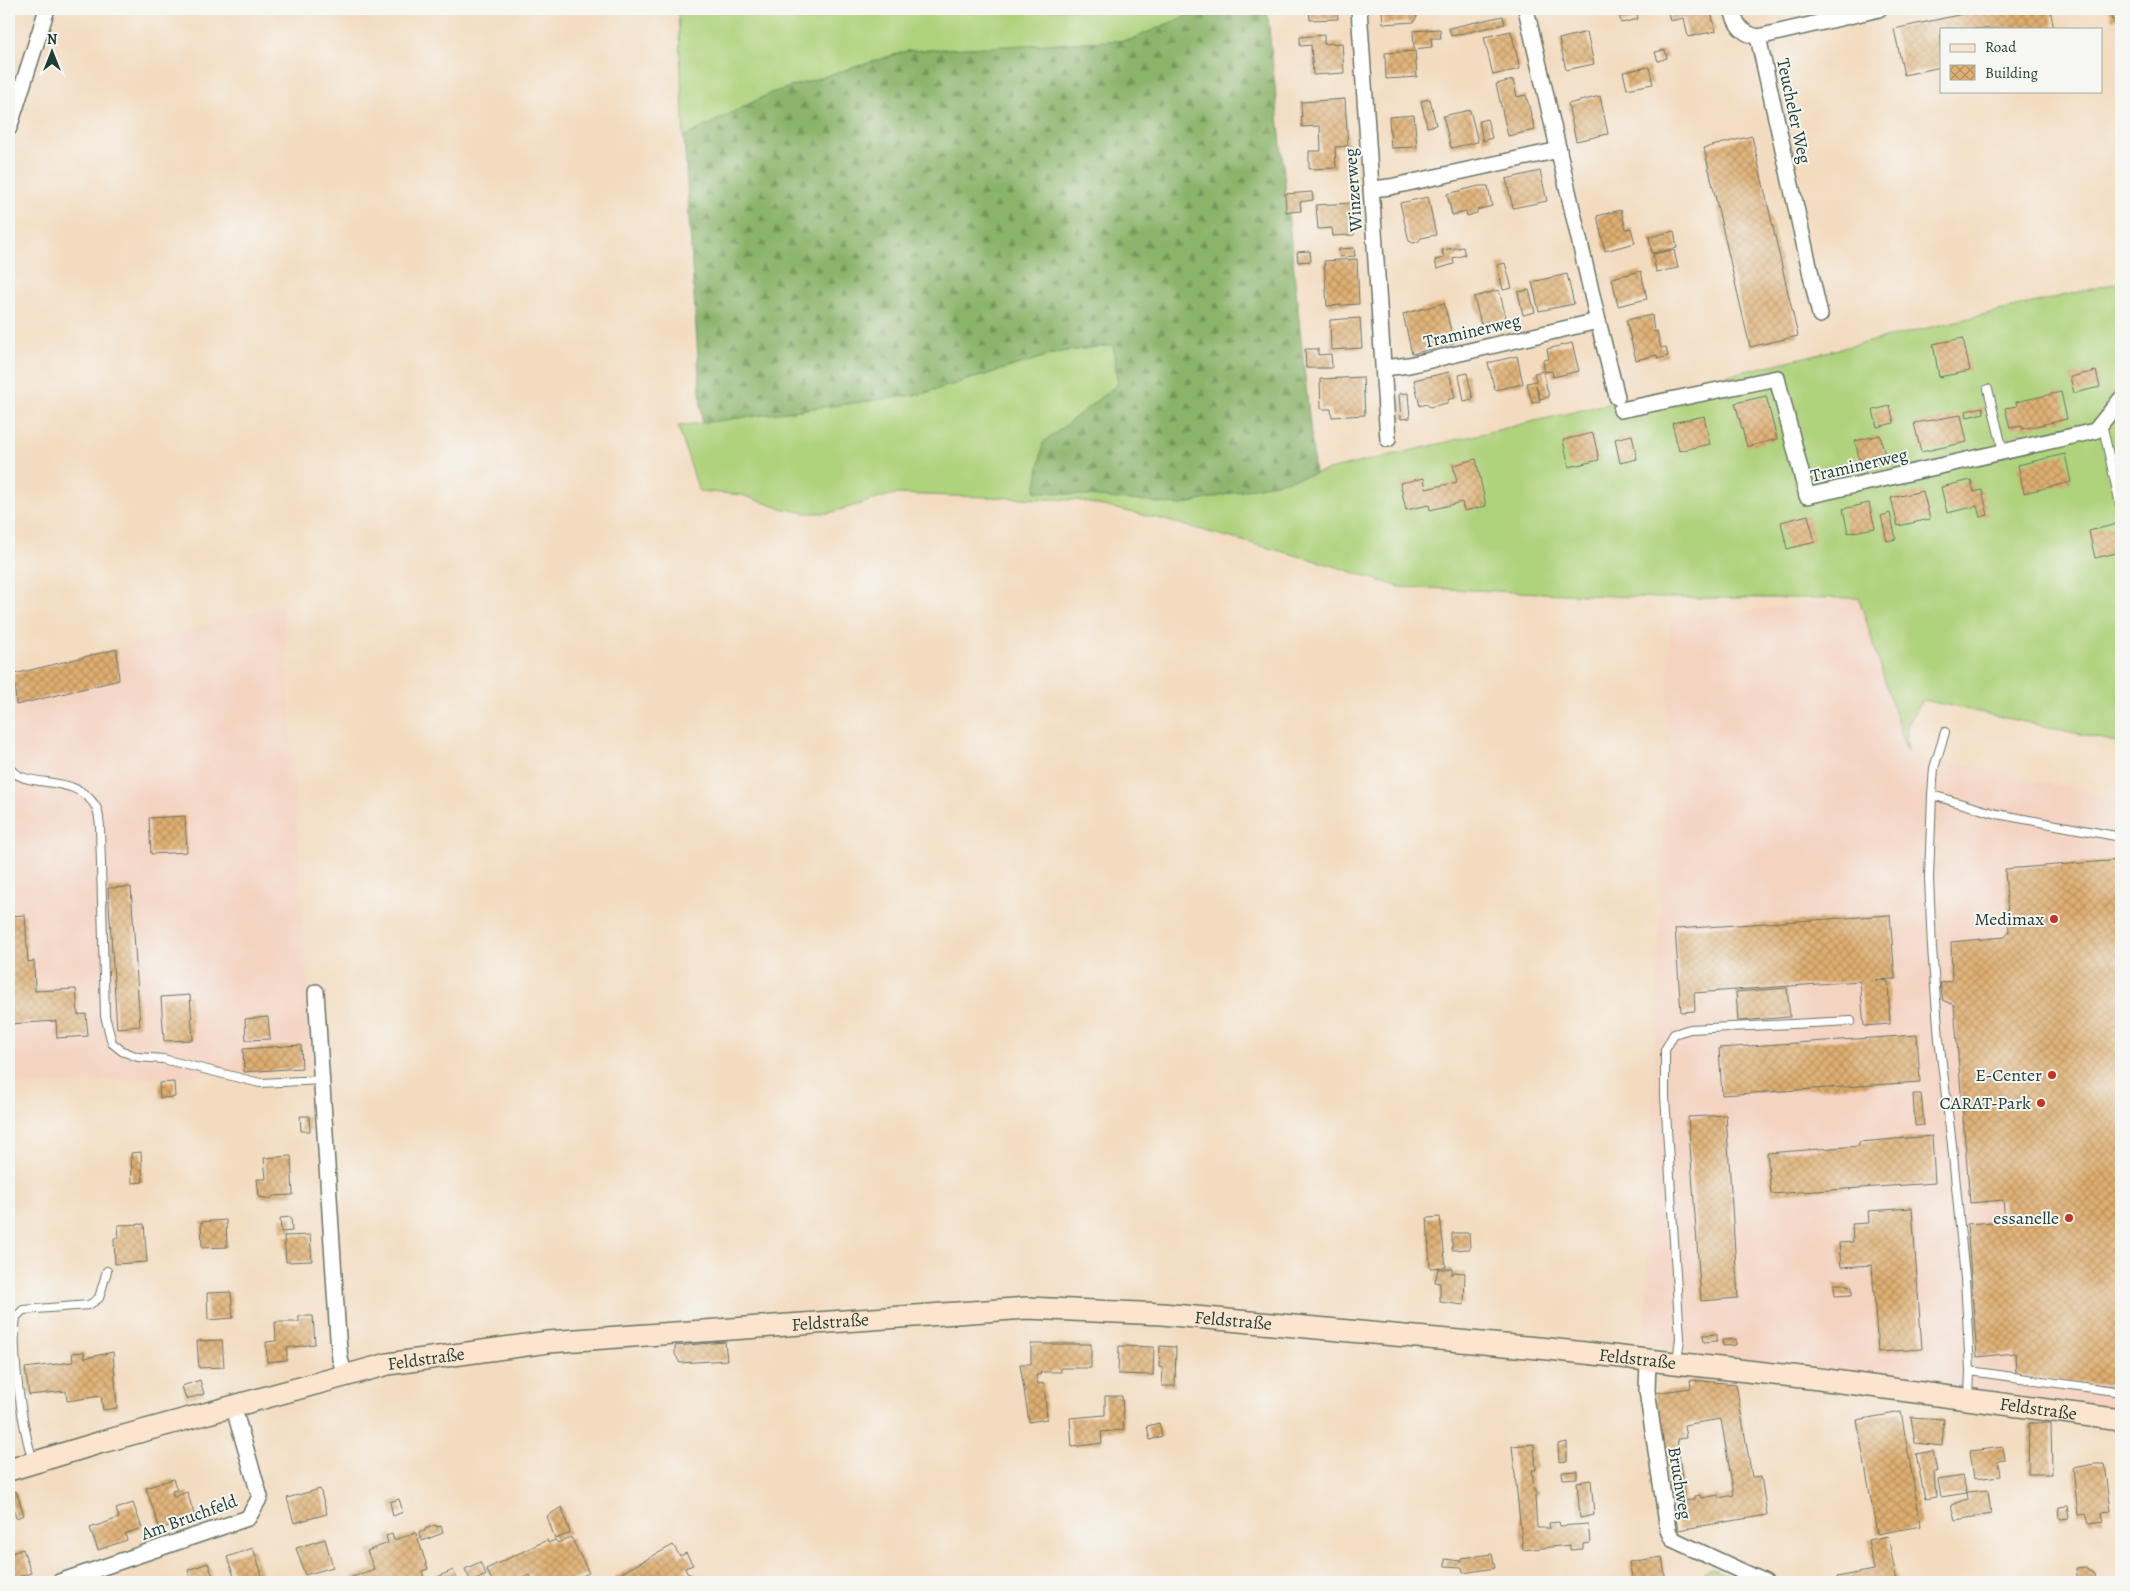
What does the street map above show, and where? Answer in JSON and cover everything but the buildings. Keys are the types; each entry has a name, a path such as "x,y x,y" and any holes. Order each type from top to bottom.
{"street":[{"path":"9,128 47,9"},
{"name":"Winzerweg","path":"1360,9 1388,439"},
{"name":"Traminerweg","path":"1526,9 1598,321 1619,403 1777,378 1807,496 2095,431 2121,399"},
{"path":"1732,9 1740,29 1748,34 1758,36 1879,9"},
{"name":"Teucheler Weg","path":"1758,36 1820,315"},
{"path":"1372,189 1390,188 1559,150"},
{"name":"Traminerweg","path":"1384,368 1409,365 1598,321"},
{"path":"316,992 338,1338 345,1374"},
{"name":"Feldstraße","path":"9,1470 345,1374 388,1364 548,1342 1027,1308 1153,1314 1261,1322 1648,1360 1968,1399 2121,1420"},
{"name":"Bruchweg","path":"1648,1360 1646,1391 1668,1530 1672,1539 1765,1582"},
{"name":"Am Bruchfeld","path":"59,1582 248,1518 260,1497 233,1406"}],"lane":[{"path":"1988,389 2003,452"},
{"path":"2102,423 2120,505"},
{"path":"1945,732 1934,768 1929,878 1939,1039 1965,1278 1970,1371 1968,1399"},
{"path":"9,767 12,772 28,779 59,782 82,793 96,807 100,826 105,1016 112,1043 122,1051 138,1057 181,1062 240,1080 260,1083 323,1080"},
{"path":"1932,795 1997,814 2121,837"},
{"path":"1677,1363 1680,1338 1665,1096 1665,1050 1674,1034 1690,1030 1851,1021"},
{"path":"33,1462 28,1444 18,1374 16,1317 23,1310 89,1305 99,1298 106,1271"},
{"path":"1970,1371 2121,1392"}],"shaded area":[{"path":"1859,598 1907,752 2121,799 2121,1409 1927,1385 1645,1344 1670,619"},
{"path":"283,605 312,1070 9,1086 9,676"}],"green space":[{"path":"678,9 1202,9 1130,40 907,51 771,93 684,137"},
{"path":"1202,9 1267,9 1315,474 1181,505 1035,491 1043,443 1118,384 1113,345 1060,352 921,394 702,423 684,137 771,93 907,51 1130,40"},
{"path":"2121,282 2121,392 2111,395 2121,445 2121,743 1923,700 1907,725 1907,752 1859,598 1659,598 1400,587 1321,562 1157,518 1076,500 894,494 829,513 805,513 780,508 742,495 699,491 678,426 921,394 1060,352 1113,345 1118,384 1043,443 1181,505"},
{"path":"1711,1568 1737,1579 1706,1582 1704,1572"}],"place":[{"name":"Medimax","path":"2054,919"},
{"name":"E-Center","path":"2052,1075"},
{"name":"CARAT-Park","path":"2041,1103"},
{"name":"essanelle","path":"2069,1218"}]}
